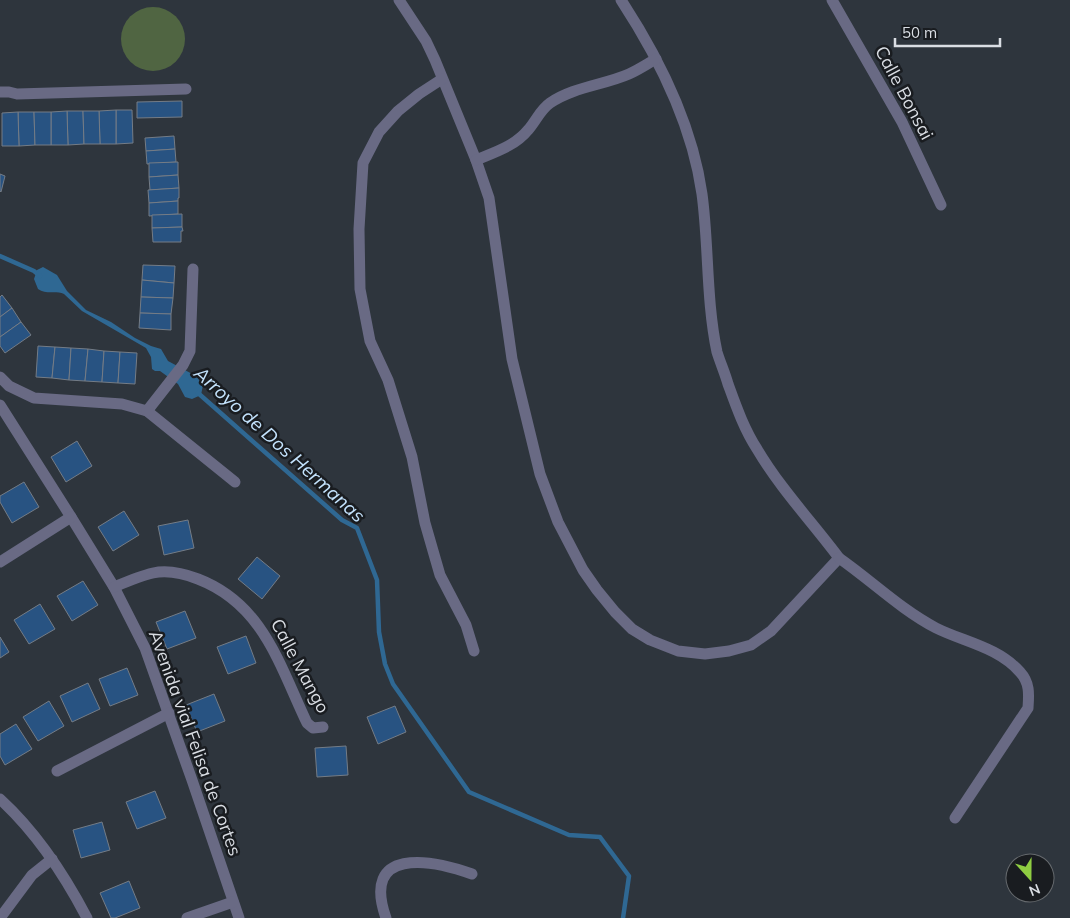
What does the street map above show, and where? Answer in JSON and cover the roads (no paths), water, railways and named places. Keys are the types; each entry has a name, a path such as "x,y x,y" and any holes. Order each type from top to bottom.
{"street":[{"path":"621,0 638,25 673,92 686,127 702,194 717,352 743,424 762,457 839,558 907,611 936,628 994,651 1019,671 1027,682 1029,694 1028,708 955,818"},
{"name":"Calle Bonsai","path":"832,0 902,122 941,205"},
{"path":"402,1 435,60 476,160 490,206 512,359 540,474 558,522 579,563 615,612 632,629 650,640 678,651 705,654 729,651 751,645 772,631 839,558"},
{"path":"476,160 520,140 539,113 555,100 629,74 656,59"},
{"path":"442,78 418,94 398,111 379,132 363,163 359,229 360,289 370,342 388,380 412,458 425,523 440,576 466,625 474,651"},
{"path":"0,92 17,94 186,89"},
{"path":"147,411 183,365 190,351 193,269"},
{"path":"0,377 9,386 34,398 122,404 147,411 235,482"},
{"name":"Avenida vial Felisa de Cortes","path":"0,405 114,587 145,648 239,918"},
{"path":"0,562 71,517"},
{"name":"Calle Mango","path":"114,587 154,573 171,573 191,576 228,593 245,608 260,627 307,723 313,728 323,727"},
{"path":"57,770 169,713"},
{"path":"0,798 36,837 52,859 87,918"},
{"path":"0,918 32,875 52,859"},
{"path":"386,918 380,902 380,886 385,875 391,869 402,864 415,862 452,867 472,874"},
{"path":"187,918 233,902"}],"water":[{"path":"43,267 57,275 67,291 86,310 111,322 135,338 161,349 168,361 196,376 203,385 201,395 192,399 185,397 178,384 160,371 152,369 151,357 146,348 82,311 64,294 44,292 38,289 34,279 37,270"}],"waterway":[{"name":"Arroyo de Dos Hermanas","path":"0,256 34,271 40,276"},
{"name":"Arroyo de Dos Hermanas","path":"198,393 342,520 357,528 377,580 379,632 385,664 393,684 469,792 569,835 600,837 629,876 623,918"}]}
